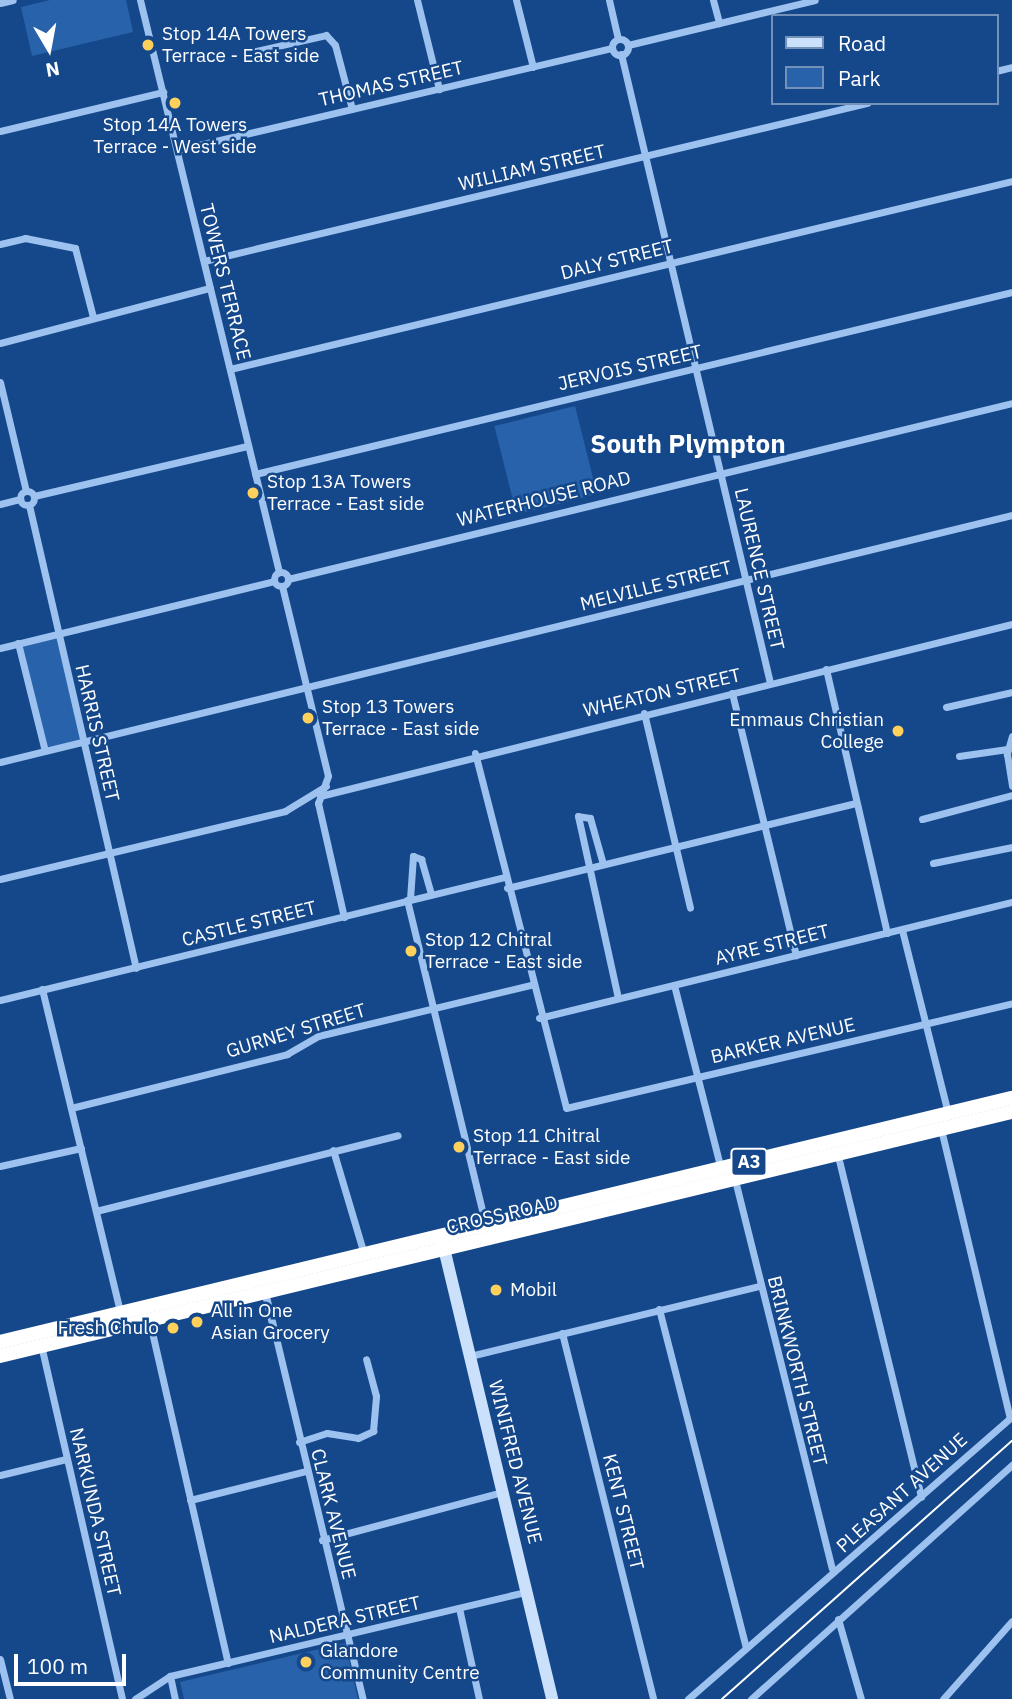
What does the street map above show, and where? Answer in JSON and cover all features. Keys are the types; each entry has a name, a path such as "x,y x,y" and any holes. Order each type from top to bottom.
{"highway":[{"name":"CROSS ROAD","path":"0,1342 39,1339 661,1190 735,1180 948,1113 1012,1098"},
{"name":"CROSS ROAD","path":"661,1190 721,1168 942,1129 1012,1112"},
{"name":"CROSS ROAD","path":"263,1285 364,1254 442,1242"},
{"name":"CROSS ROAD","path":"0,1356 39,1339"}],"street":[{"path":"0,3 13,0"},
{"name":"TOWERS TERRACE","path":"141,0 279,572"},
{"path":"417,0 439,89"},
{"path":"516,0 533,67"},
{"path":"610,0 618,39 612,48 621,54 628,45 815,0"},
{"path":"713,0 719,23"},
{"path":"247,53 326,36 335,46 352,109"},
{"path":"618,39 628,45"},
{"name":"THOMAS STREET","path":"177,150 612,48"},
{"name":"LAURENCE STREET","path":"621,54 770,683"},
{"path":"0,131 163,92"},
{"name":"WILLIAM STREET","path":"204,261 859,105"},
{"name":"DALY STREET","path":"230,369 1012,181"},
{"path":"0,244 25,238 75,248 93,317"},
{"path":"0,343 210,288"},
{"name":"JERVOIS STREET","path":"255,474 1012,292"},
{"path":"0,382 26,491 34,496 248,446"},
{"name":"WATERHOUSE ROAD","path":"288,579 1012,403"},
{"path":"0,504 20,499 26,491"},
{"path":"20,499 29,505 34,496"},
{"name":"HARRIS STREET","path":"29,505 136,968"},
{"name":"MELVILLE STREET","path":"0,762 1012,515"},
{"path":"274,582 279,572 288,579 282,586"},
{"path":"0,648 274,582 282,586"},
{"path":"282,586 326,786 320,796 344,917"},
{"name":"WHEATON STREET","path":"320,796 346,785 1012,624"},
{"path":"18,643 45,751"},
{"path":"826,669 887,933"},
{"path":"946,706 1012,692"},
{"path":"733,693 796,955"},
{"path":"644,713 690,908"},
{"path":"1012,736 1007,749 1012,786"},
{"path":"959,756 1007,749"},
{"path":"475,754 539,1018"},
{"path":"0,879 285,811 326,786"},
{"path":"922,820 1012,795"},
{"path":"507,888 856,803"},
{"path":"603,864 590,818 578,816 587,868 618,998"},
{"path":"933,863 1012,847"},
{"path":"431,894 421,859 414,856 409,900 487,1231"},
{"name":"CASTLE STREET","path":"0,1000 505,877"},
{"name":"AYRE STREET","path":"539,1018 1012,902"},
{"path":"902,930 948,1113"},
{"name":"GURNEY STREET","path":"71,1108 287,1054 318,1036 531,985"},
{"path":"674,985 721,1168"},
{"path":"43,989 122,1319"},
{"name":"BARKER AVENUE","path":"539,1018 562,1107 1012,1003"},
{"path":"942,1129 1011,1417"},
{"path":"96,1211 398,1135"},
{"path":"0,1166 81,1148"},
{"path":"836,1148 921,1497"},
{"path":"333,1150 364,1254"},
{"name":"BRINKWORTH STREET","path":"735,1180 832,1568"},
{"name":"WINIFRED AVENUE","path":"442,1242 552,1699"},
{"name":"CLARK AVENUE","path":"263,1285 322,1540 363,1699"},
{"path":"470,1356 760,1286"},
{"path":"659,1309 746,1647"},
{"path":"148,1313 228,1663"},
{"name":"KENT STREET","path":"562,1333 653,1699"},
{"name":"NARKUNDA STREET","path":"39,1339 122,1699"},
{"path":"299,1442 327,1433 358,1438 373,1431 376,1396 366,1359"},
{"name":"PLEASANT AVENUE","path":"688,1699 815,1591 832,1568 843,1567 1011,1417"},
{"path":"0,1475 66,1459"},
{"path":"751,1699 1012,1465"},
{"path":"190,1500 306,1471"},
{"path":"322,1540 502,1492"},
{"name":"NALDERA STREET","path":"135,1699 170,1676 348,1637 526,1592"},
{"path":"459,1608 479,1699"},
{"path":"838,1619 861,1699"},
{"path":"943,1699 1012,1621"},
{"path":"0,1659 9,1699"},
{"path":"170,1676 175,1699"}],"green space":[{"path":"50,0 126,0 133,32 32,56 21,7"},
{"path":"575,406 597,494 516,514 494,426"},
{"path":"56,633 83,741 45,750 18,642"},
{"name":"Glandore Community Centre","path":"345,1643 358,1699 184,1699 180,1682"}],"tram line":[{"path":"722,1699 1012,1441"}],"place":[{"name":"Stop 14A Towers Terrace - East side","path":"148,45"},
{"name":"Stop 14A Towers Terrace - West side","path":"175,103"},
{"name":"Stop 13A Towers Terrace - East side","path":"253,493"},
{"name":"Stop 13 Towers Terrace - East side","path":"308,718"},
{"name":"Emmaus Christian College","path":"898,731"},
{"name":"Stop 12 Chitral Terrace - East side","path":"411,951"},
{"name":"Stop 11 Chitral Terrace - East side","path":"459,1147"},
{"name":"Mobil","path":"496,1290"},
{"name":"All in One Asian Grocery","path":"197,1322"},
{"name":"Fresh Chulo","path":"173,1328"},
{"name":"Glandore Community Centre","path":"306,1662"}],"district":[{"name":"South Plympton","path":"688,444"}]}
